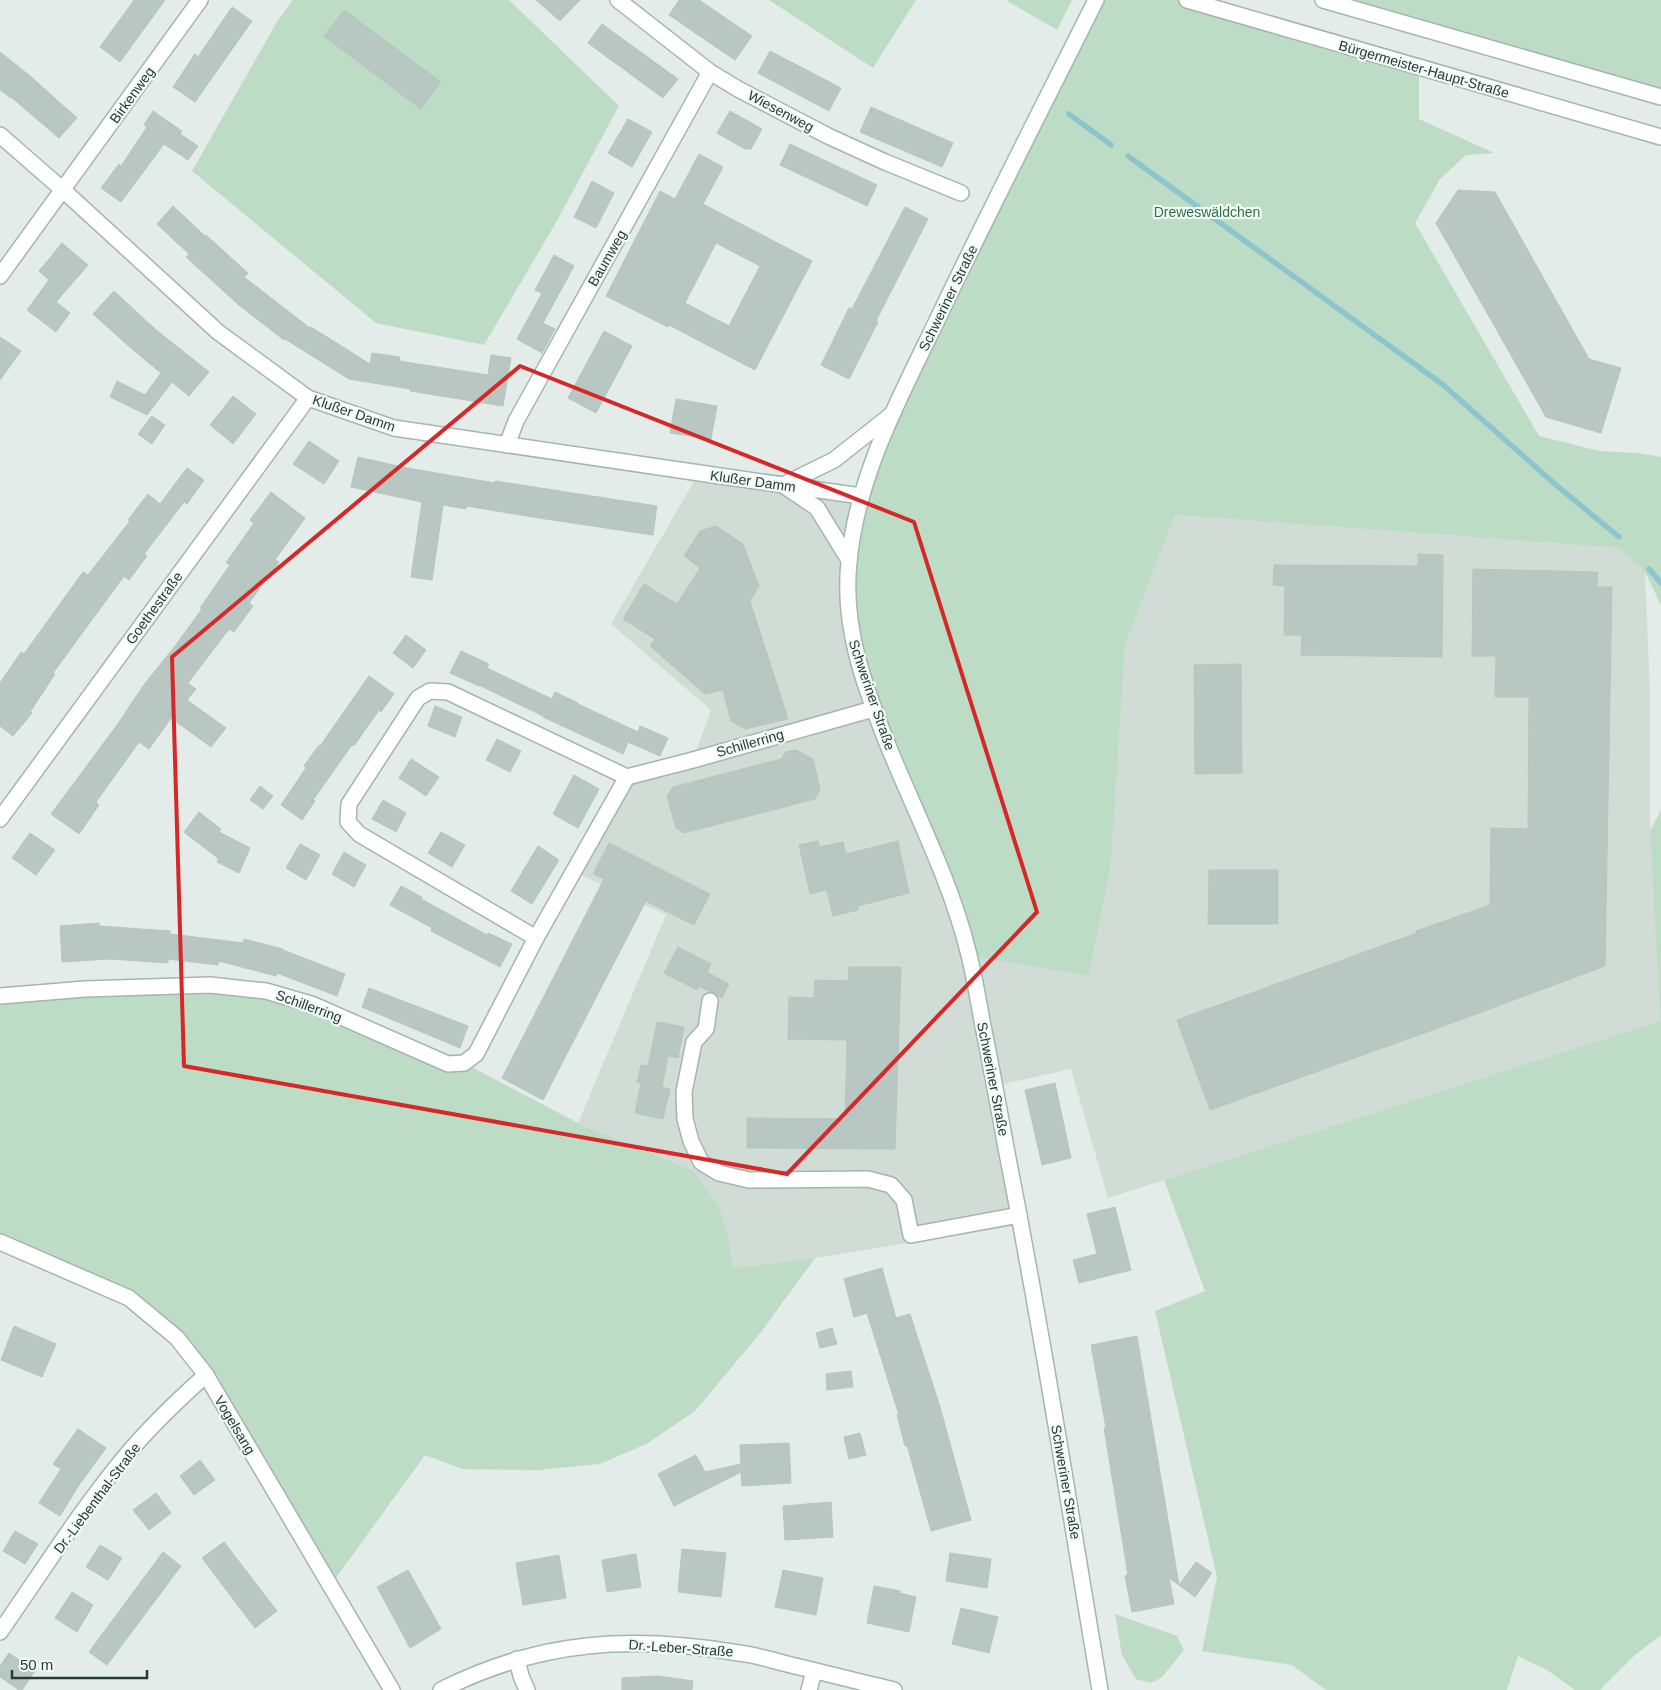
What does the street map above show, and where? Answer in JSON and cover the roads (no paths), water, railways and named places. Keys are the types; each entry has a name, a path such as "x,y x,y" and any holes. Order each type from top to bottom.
{"street":[{"name":"Birkenweg","path":"0,276 200,0"},
{"name":"Wiesenweg","path":"618,0 710,72 828,136 961,193"},
{"name":"Schweriner Straße","path":"1096,0 892,414 861,496 852,532 848,597 850,628 856,656 873,709 950,891 969,952 1019,1215 1073,1522 1100,1690"},
{"name":"Bürgermeister-Haupt-Straße","path":"1187,0 1661,137"},
{"path":"1323,0 1661,97"},
{"name":"Baumweg","path":"507,444 516,421 710,72"},
{"name":"Klußer Damm","path":"0,135 218,332 308,398 394,428 861,496"},
{"name":"Goethestraße","path":"0,819 308,398"},
{"path":"849,560 817,508 783,485 834,460 892,414"},
{"path":"536,938 359,834 348,822 349,804 418,698 430,691 448,692 627,777"},
{"name":"Schillerring","path":"0,996 85,989 210,985 266,991 314,1005 448,1064 464,1063 476,1054 536,938 627,777 873,709"},
{"path":"710,1001 706,1029 694,1042 684,1092 684,1119 691,1141 701,1162 719,1173 749,1180 868,1179 891,1185 904,1200 911,1235 1019,1215"},
{"name":"Vogelsang","path":"0,1242 129,1298 177,1338 206,1376 392,1690"},
{"name":"Dr.-Liebenthal-Straße","path":"0,1632 85,1509 129,1453 184,1395 206,1376"},
{"name":"Dr.-Leber-Straße","path":"441,1690 465,1678 517,1659 554,1650 640,1642 741,1653 894,1690"},
{"path":"517,1659 527,1690"},
{"path":"809,1690 814,1670"}],"waterway":[{"path":"1069,114 1111,145"},
{"path":"1128,156 1442,384 1556,485 1619,537"},
{"path":"1649,569 1661,583"}],"park label":[{"name":"Dreweswäldchen","path":"1207,212"}]}
